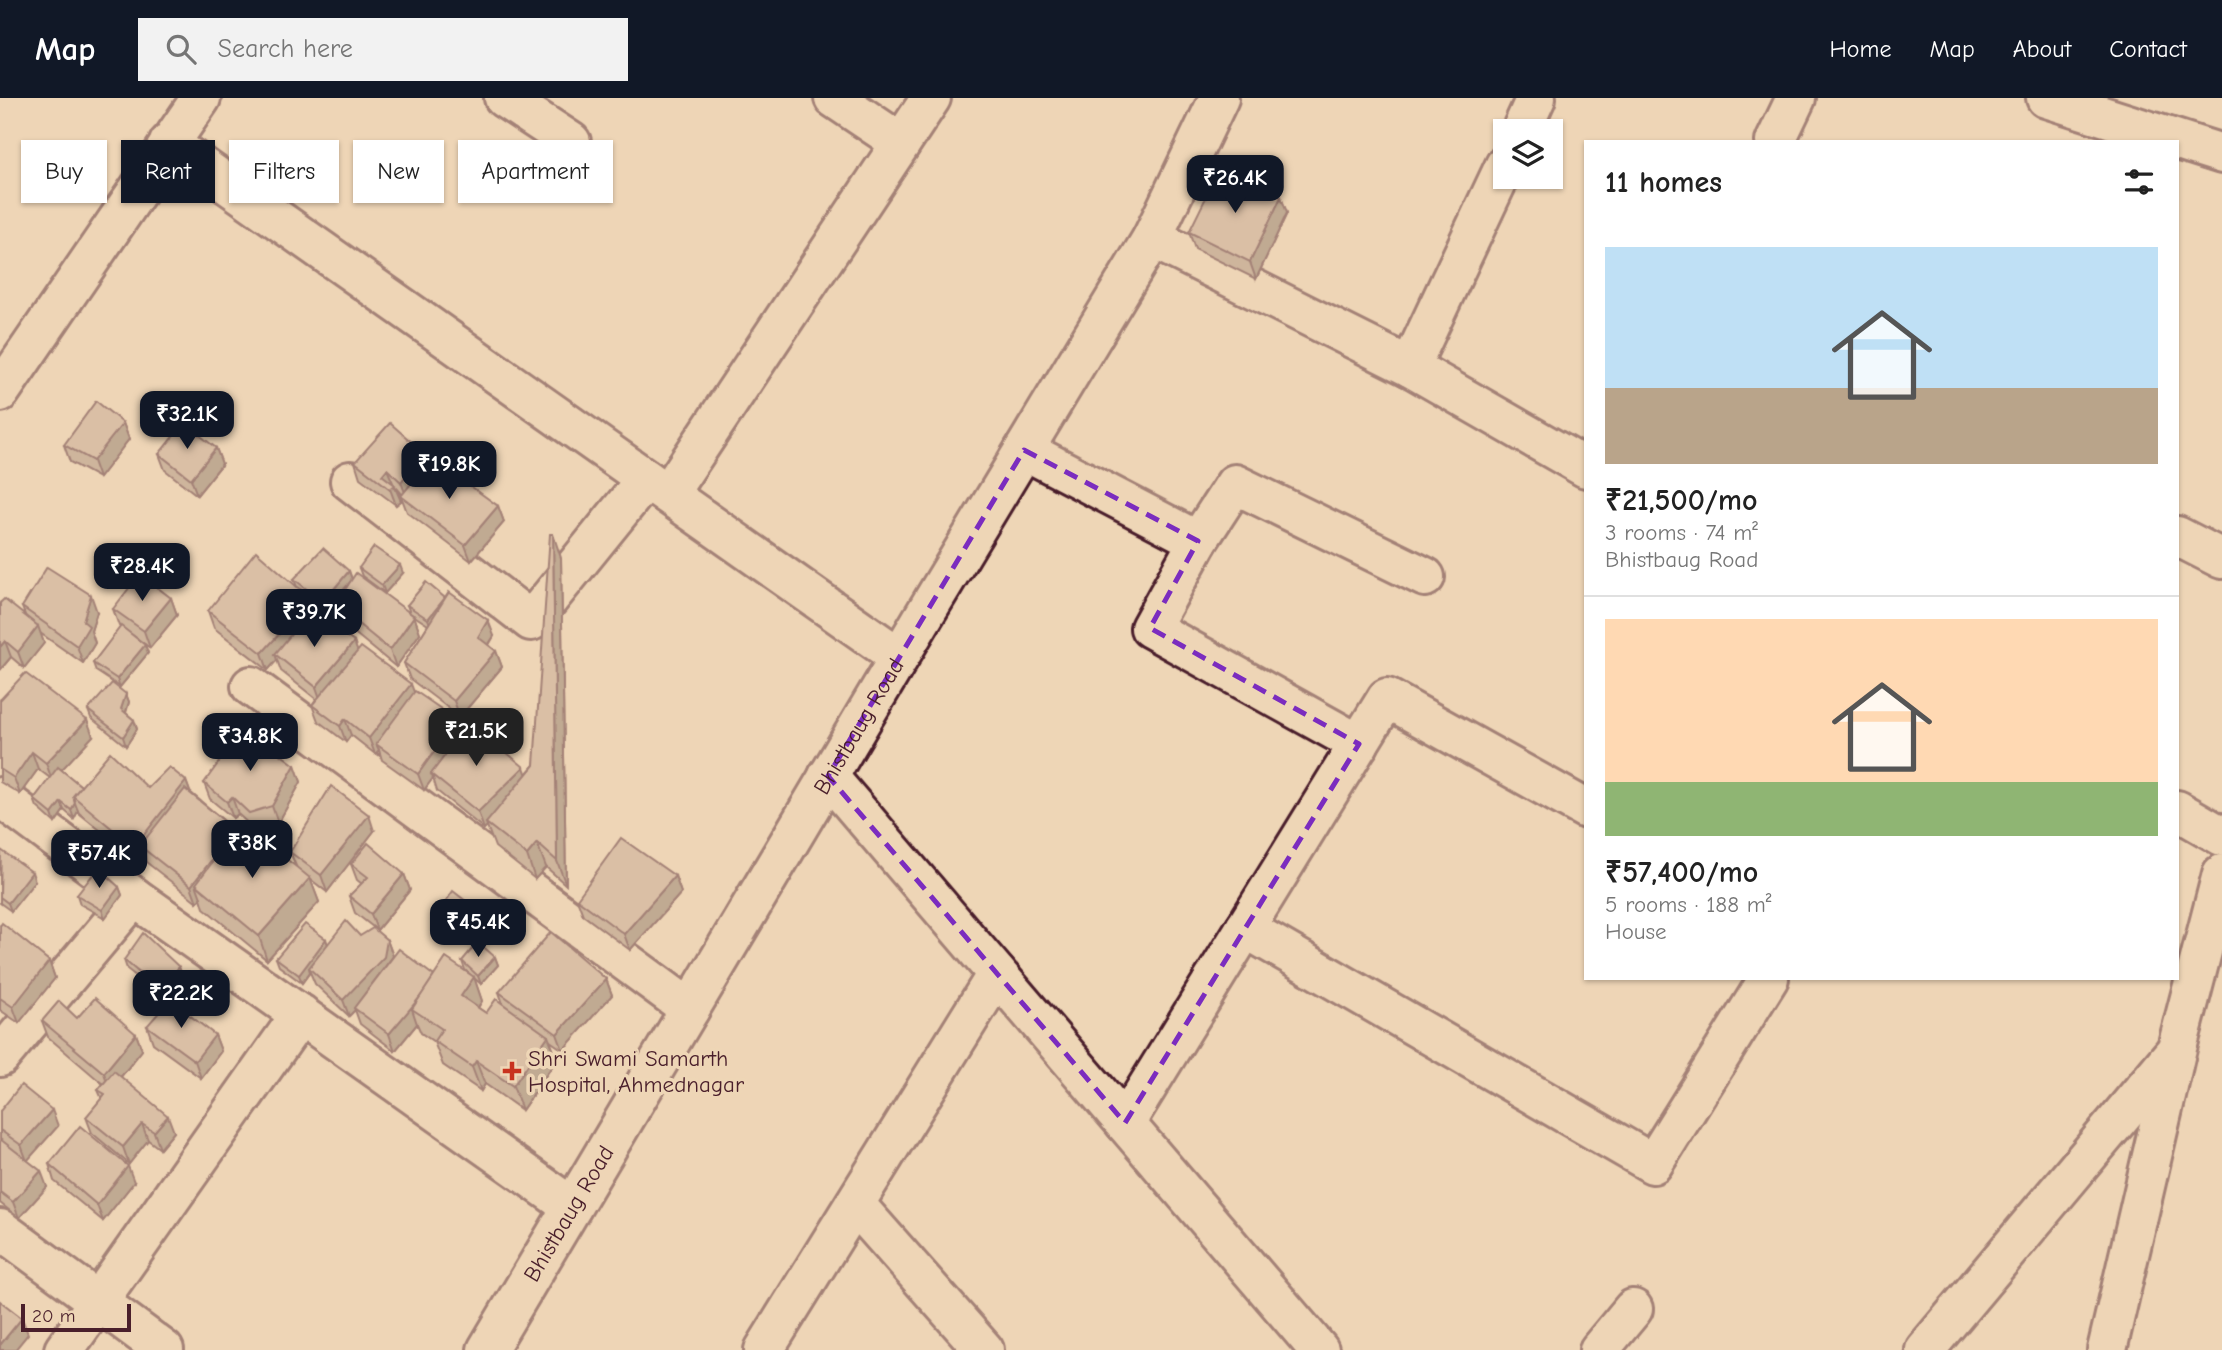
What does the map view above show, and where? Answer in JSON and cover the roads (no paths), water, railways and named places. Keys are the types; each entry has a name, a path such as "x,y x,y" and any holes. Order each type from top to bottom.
{"street":[{"path":"171,140 201,98"},
{"path":"504,98 568,140"},
{"path":"834,98 901,143"},
{"path":"351,481 531,621 657,486 931,98"},
{"name":"Bhistbaug Road","path":"487,1350 1152,238 1219,98"},
{"path":"1526,119 1536,98"},
{"path":"1776,140 1796,98"},
{"path":"2046,98 2222,153"},
{"path":"215,175 899,657"},
{"path":"1410,367 1493,189"},
{"path":"0,392 128,203"},
{"path":"1152,238 1410,367 1584,467"},
{"path":"1024,450 1198,541"},
{"path":"1359,744 1150,628 1198,541 1235,484 1425,577"},
{"path":"2179,537 2222,559"},
{"path":"251,686 690,1009"},
{"path":"1125,1122 1387,698 1584,808"},
{"path":"828,776 1319,1350"},
{"path":"0,797 134,897 572,1207"},
{"path":"2179,811 2222,836"},
{"path":"2108,1350 2178,1048 2222,874"},
{"path":"0,1057 134,897"},
{"path":"1245,929 1653,1164 1768,980"},
{"path":"764,1350 997,974"},
{"path":"64,1350 301,1014"},
{"path":"1925,1350 2178,1048"},
{"path":"855,1204 984,1350"},
{"path":"0,1229 164,1350"},
{"path":"1599,1350 1633,1310"}],"place":[{"name":"Shri Swami Samarth Hospital, Ahmednagar","path":"512,1071"}]}
